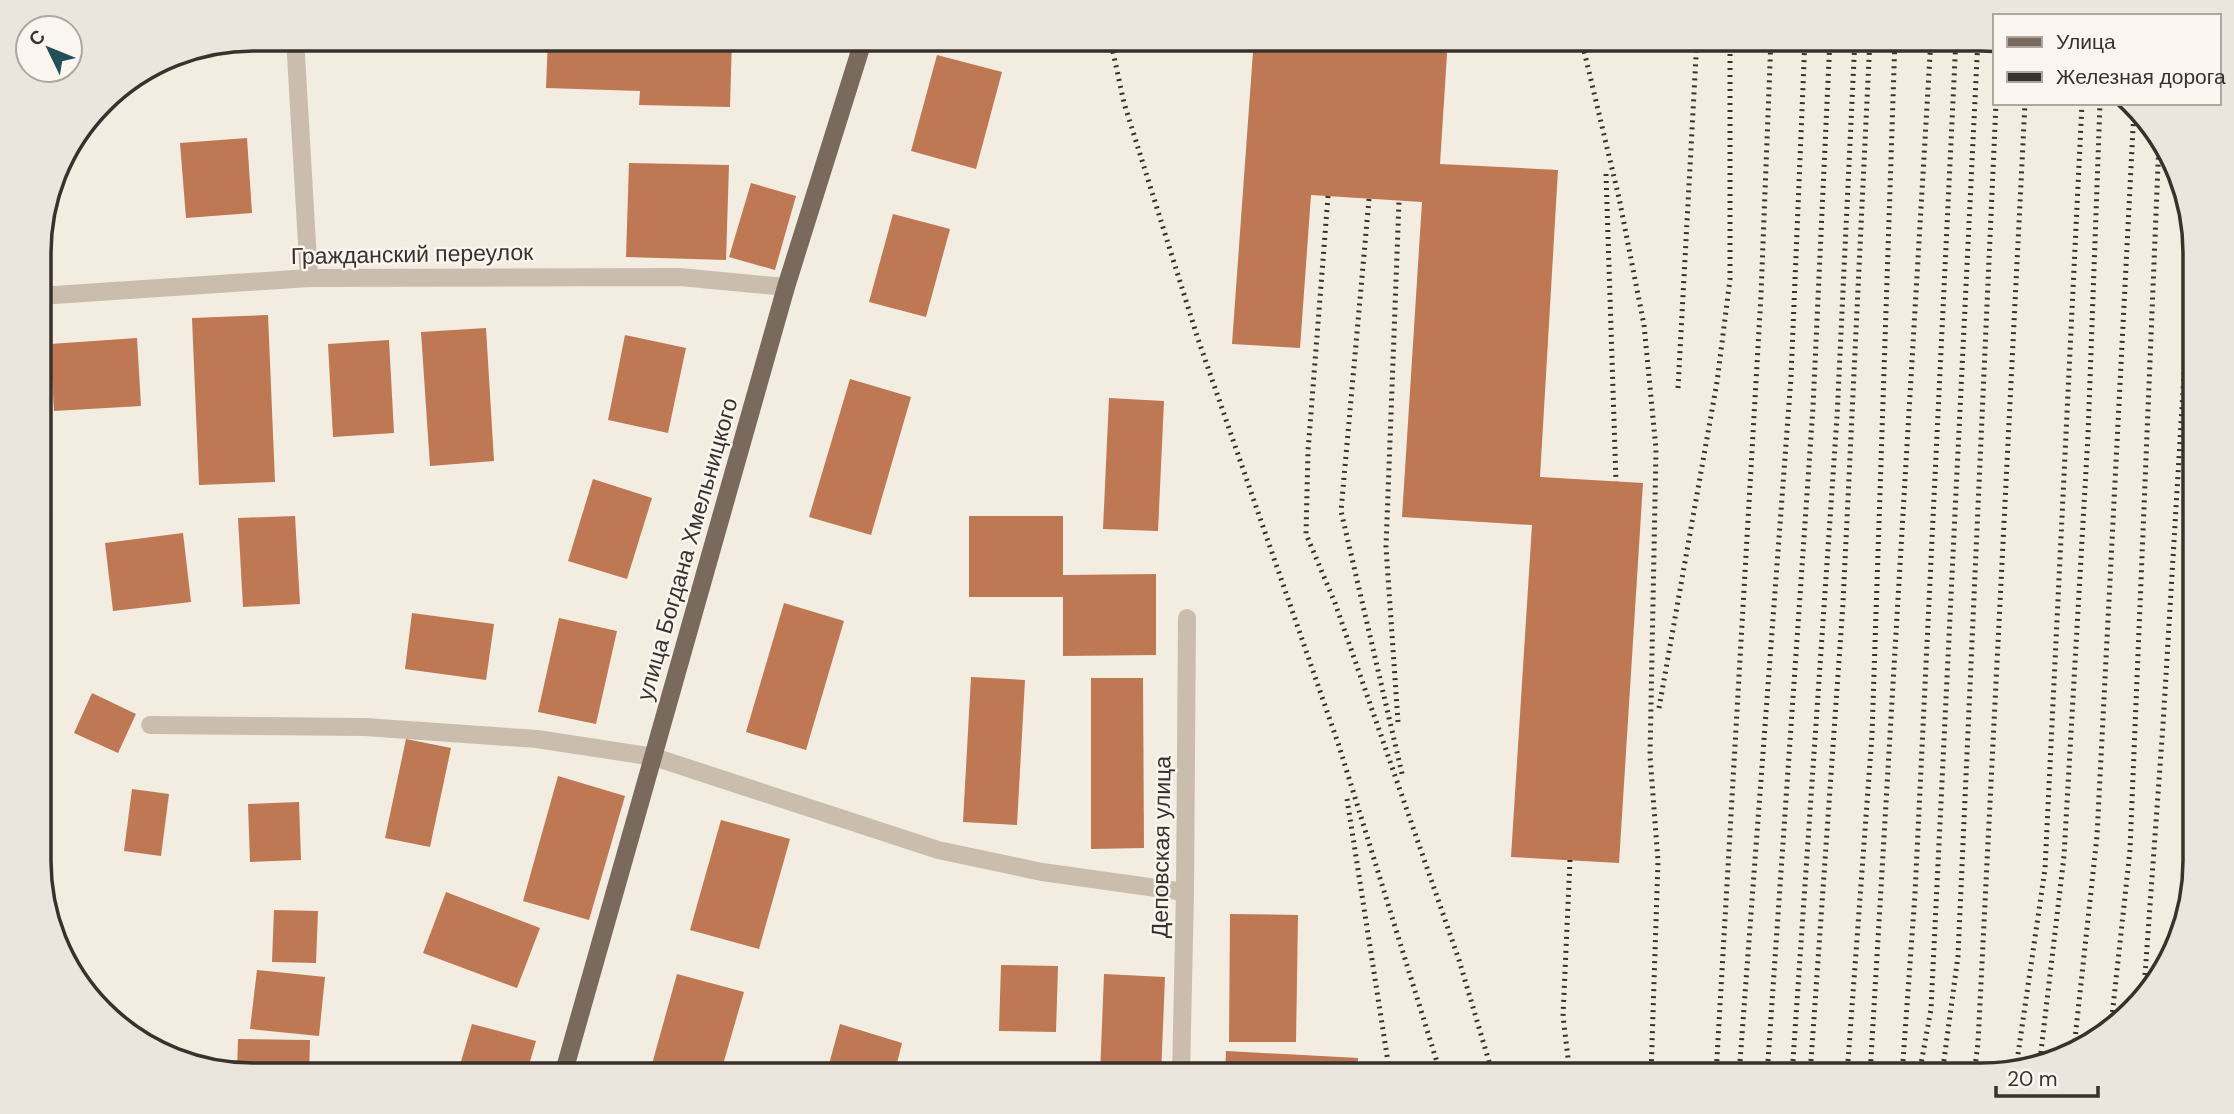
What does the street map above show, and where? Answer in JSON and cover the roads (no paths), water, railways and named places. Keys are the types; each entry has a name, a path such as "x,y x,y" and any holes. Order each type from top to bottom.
{"main road":[{"name":"улица Богдана Хмельницкого","path":"566,1063 786,287 860,51"}],"street":[{"path":"296,51 309,278"},
{"name":"Гражданский переулок","path":"51,295 309,278 680,276 786,287"},
{"name":"Деповская улица","path":"1181,1063 1187,618"},
{"path":"150,725 365,727 537,739 654,757 938,850 1042,872 1185,892"}],"railway":[{"path":"1113,51 1124,103 1198,339 1339,746 1437,1063"},
{"path":"1584,51 1619,198 1644,325 1656,449 1650,756 1658,861 1651,1063"},
{"path":"1678,388 1696,51"},
{"path":"1659,708 1717,382 1730,279 1730,51"},
{"path":"1717,1063 1761,295 1770,51"},
{"path":"1740,1063 1791,377 1804,51"},
{"path":"1768,1063 1813,407 1829,51"},
{"path":"1793,1063 1837,417 1854,51"},
{"path":"1811,1063 1843,603 1869,51"},
{"path":"1848,1063 1872,735 1895,51"},
{"path":"1871,1063 1930,51"},
{"path":"1903,1063 1915,894 1955,51"},
{"path":"1921,1063 1931,1009 1977,51"},
{"path":"1944,1063 1958,956 1996,105"},
{"path":"1976,1063 2025,105"},
{"path":"2017,1059 2045,869 2082,105"},
{"path":"2041,1054 2064,856 2088,435 2100,105"},
{"path":"2075,1039 2097,836 2133,121"},
{"path":"2112,1014 2130,850 2158,157"},
{"path":"1606,174 1616,482"},
{"path":"1328,196 1308,451 1306,534 1335,603 1459,960 1489,1063"},
{"path":"1369,199 1341,511 1403,778"},
{"path":"1398,722 1386,547 1399,201"},
{"path":"2145,979 2183,391"},
{"path":"1347,799 1388,1063"},
{"path":"1569,1063 1563,1016 1570,860"}]}
